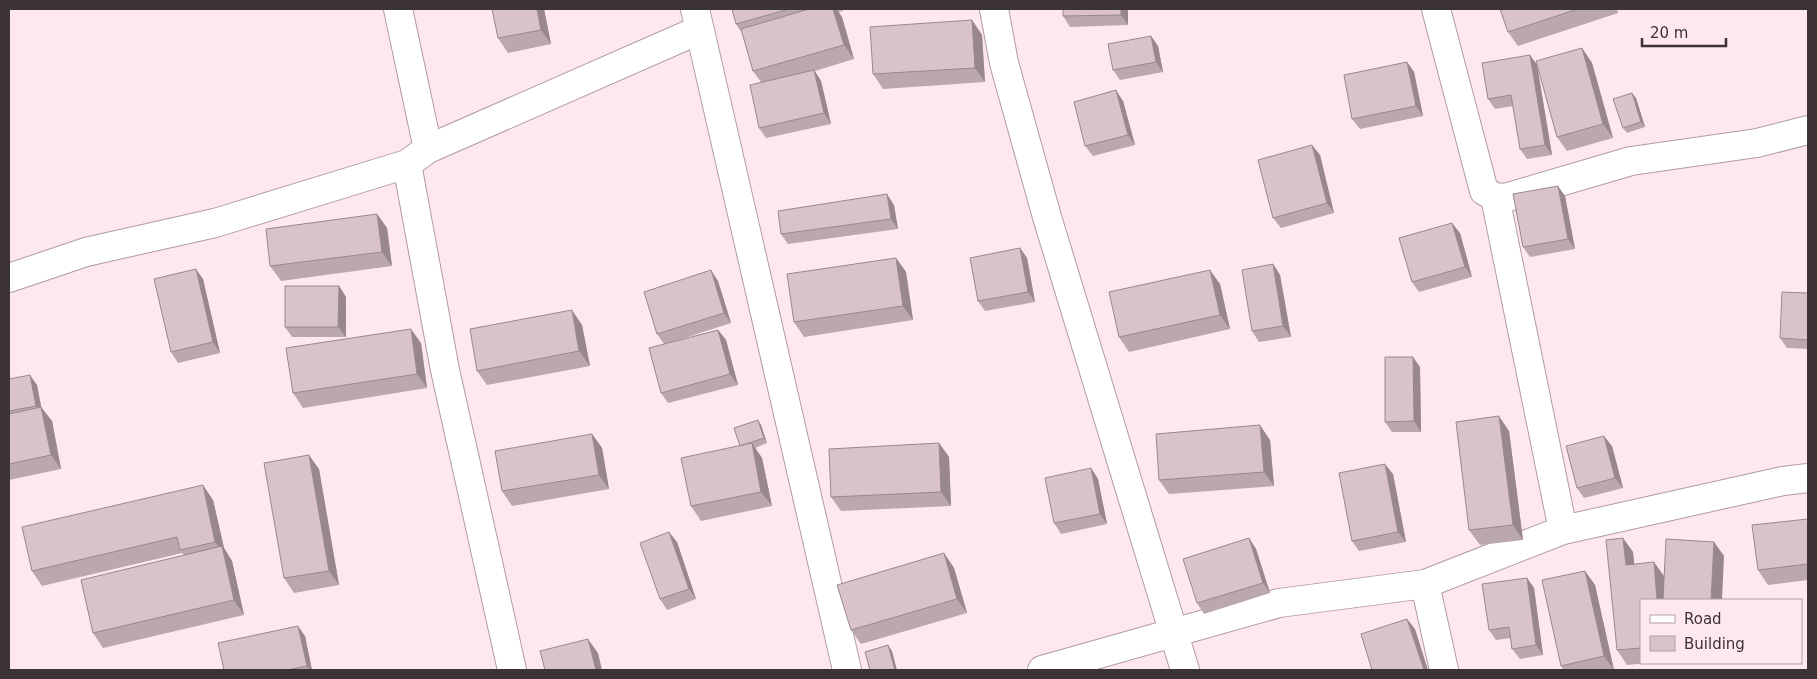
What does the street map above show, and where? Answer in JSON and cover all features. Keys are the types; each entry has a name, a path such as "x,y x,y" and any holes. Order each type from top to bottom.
{"street":[{"path":"398,9 445,370 512,670"},
{"path":"994,9 1004,63 1047,217 1184,670"},
{"path":"1436,9 1484,191 1495,197 1505,198 1631,161 1757,143 1808,130"},
{"path":"9,278 86,252 214,224 418,157 697,20 848,670"},
{"path":"1495,197 1563,530"},
{"path":"1042,670 1279,603 1426,584 1563,530 1737,491 1808,478"},
{"path":"1426,584 1444,670"}],"building":[{"path":"492,9 537,9 541,30 498,38"},
{"path":"732,9 789,9 736,24"},
{"path":"809,9 833,9 844,45 753,71 741,29"},
{"path":"1063,9 1121,9 1121,15 1063,16"},
{"path":"1500,9 1578,9 1508,32"},
{"path":"972,20 975,68 873,74 870,27"},
{"path":"1151,36 1156,62 1113,70 1108,44"},
{"path":"1582,48 1603,124 1557,137 1536,61"},
{"path":"1530,55 1545,145 1520,149 1511,95 1488,99 1482,63"},
{"path":"1407,62 1416,106 1352,119 1344,75"},
{"path":"814,70 824,113 759,128 750,85"},
{"path":"1116,90 1128,135 1085,146 1074,102"},
{"path":"1632,93 1641,122 1623,128 1613,99"},
{"path":"1312,145 1327,203 1273,218 1258,160"},
{"path":"1558,186 1568,239 1523,247 1513,194"},
{"path":"887,194 891,219 781,234 778,211"},
{"path":"377,214 382,252 270,266 266,229"},
{"path":"1452,223 1465,267 1412,282 1399,238"},
{"path":"1020,248 1028,292 978,301 970,258"},
{"path":"896,258 903,306 794,322 787,274"},
{"path":"1273,264 1283,326 1252,331 1242,270"},
{"path":"196,269 213,342 171,352 154,279"},
{"path":"711,270 724,313 657,334 644,292"},
{"path":"1210,270 1220,315 1119,337 1109,292"},
{"path":"285,286 339,286 338,327 285,327"},
{"path":"1782,292 1808,293 1808,340 1780,338"},
{"path":"572,310 579,351 477,371 470,329"},
{"path":"411,329 417,374 293,393 286,348"},
{"path":"718,330 730,374 661,393 649,348"},
{"path":"1385,357 1413,357 1414,421 1385,422"},
{"path":"30,375 36,406 9,411 9,379"},
{"path":"41,407 51,455 9,464 9,414"},
{"path":"1499,416 1513,525 1469,530 1456,422"},
{"path":"758,420 764,438 740,446 734,428"},
{"path":"1260,425 1264,472 1159,480 1156,434"},
{"path":"592,434 599,475 502,491 495,451"},
{"path":"1604,436 1615,478 1577,488 1566,446"},
{"path":"752,443 761,492 691,506 681,458"},
{"path":"939,443 941,492 831,497 829,449"},
{"path":"309,455 329,571 284,578 264,463"},
{"path":"1385,464 1398,532 1352,541 1339,473"},
{"path":"1091,468 1100,514 1054,523 1045,478"},
{"path":"203,485 215,542 180,550 177,537 32,571 22,527"},
{"path":"1808,519 1808,564 1758,570 1752,525"},
{"path":"669,532 689,589 660,599 640,543"},
{"path":"1249,538 1263,583 1197,603 1183,559"},
{"path":"1623,538 1626,565 1654,562 1657,599 1640,599 1640,648 1617,650 1606,540"},
{"path":"1666,539 1714,542 1711,599 1663,599"},
{"path":"222,546 234,600 93,633 81,580"},
{"path":"944,553 957,599 851,630 837,585"},
{"path":"1585,571 1604,656 1561,666 1542,580"},
{"path":"1527,578 1536,645 1512,649 1509,627 1489,630 1482,584"},
{"path":"1407,619 1424,670 1372,670 1361,634"},
{"path":"298,626 307,666 287,670 224,670 218,643"},
{"path":"588,639 596,670 545,670 540,651"},
{"path":"888,645 895,670 870,670 865,652"}]}
